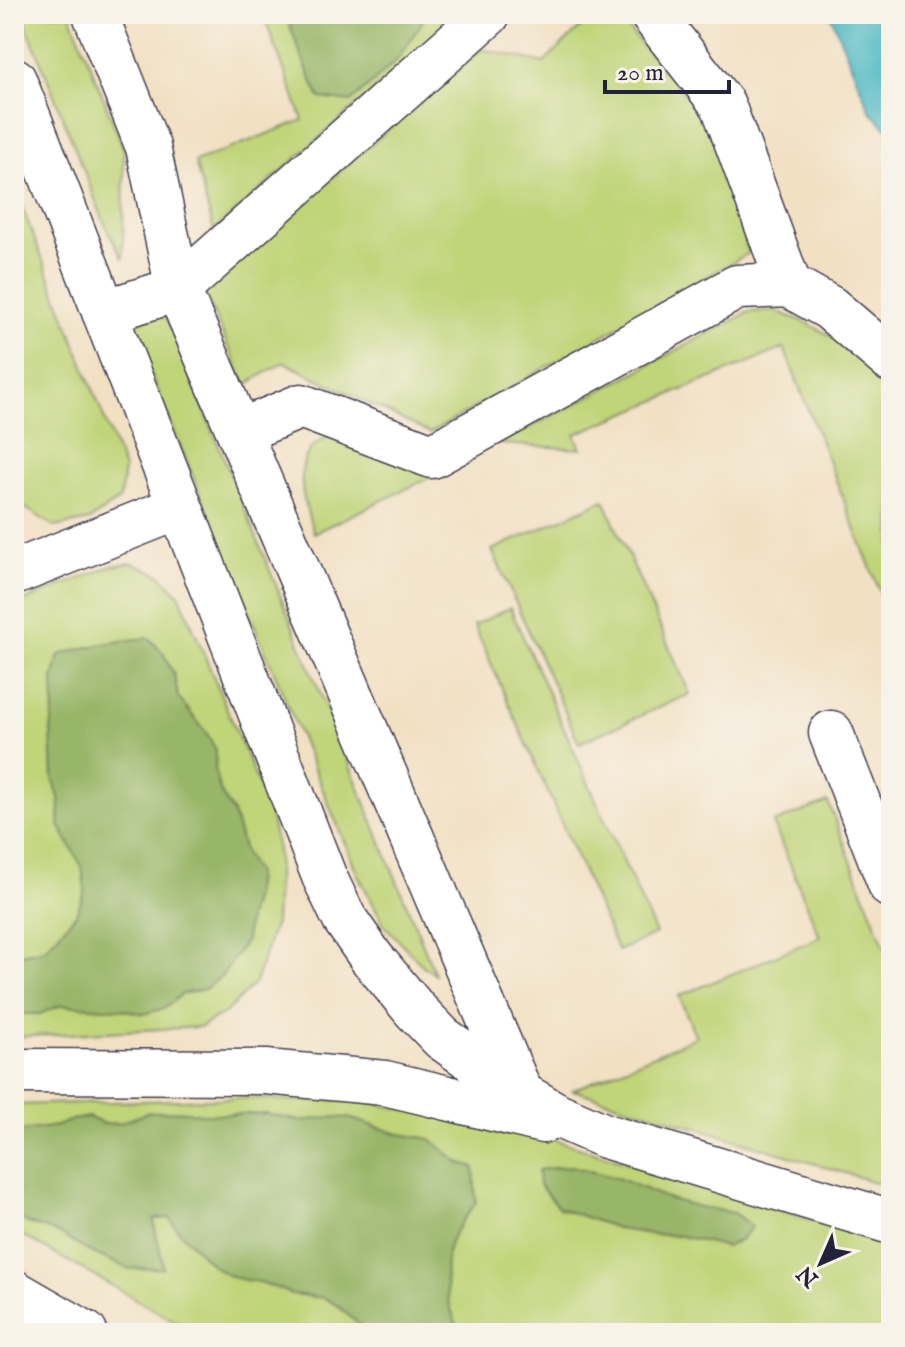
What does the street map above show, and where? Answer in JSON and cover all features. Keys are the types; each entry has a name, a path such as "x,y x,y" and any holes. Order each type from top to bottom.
{"street":[{"path":"95,14 148,147 178,289 521,1094"},
{"path":"104,312 178,289 488,14"},
{"path":"652,14 723,105 789,285"},
{"path":"14,80 324,876 344,918 392,985 442,1038 521,1094 557,1115 605,1136"},
{"path":"239,432 301,406 432,456 737,287 789,285 830,308 891,360"},
{"path":"14,573 180,507"},
{"path":"831,733 891,886"},
{"path":"14,1071 266,1072 385,1083 605,1136 891,1222"},
{"path":"14,1292 85,1333"}],"green space":[{"path":"22,14 70,14 124,150 123,259 107,229"},
{"path":"263,14 460,14 214,231 195,162 303,120"},
{"path":"285,14 427,14 398,59 351,102 320,98"},
{"path":"594,14 616,14 708,122 749,253 430,433 284,362 245,385 203,289 482,49 544,63"},
{"path":"14,186 124,469 120,499 90,520 55,527 21,505 14,488"},
{"path":"775,311 805,322 841,341 891,386 891,620 784,348 575,434 581,449 499,444 749,312"},
{"path":"165,314 435,974 423,966 385,926 358,875 130,324"},
{"path":"339,430 473,457 314,533 302,486 304,462 317,443"},
{"path":"604,500 690,694 579,743 492,550"},
{"path":"133,563 159,574 179,594 270,812 278,856 275,923 255,983 224,1014 200,1027 14,1037 14,605 111,566"},
{"path":"510,608 656,934 618,951 474,625"},
{"path":"149,638 163,653 174,674 178,697 216,750 215,772 221,793 233,813 245,854 256,873 246,940 222,976 205,989 182,994 165,1008 144,1014 61,1005 40,1014 14,1014 14,955 45,949 76,914 85,891 82,867 59,825 60,801 53,778 53,679 59,655 104,644"},
{"path":"828,802 891,963 891,1187 573,1090 696,1037 679,996 820,937 773,823"},
{"path":"247,1098 355,1100 536,1134 891,1245 891,1333 200,1333 14,1231 14,1105"},
{"path":"149,1112 267,1114 300,1121 349,1118 399,1134 431,1139 458,1162 474,1167 476,1203 453,1235 446,1262 449,1300 461,1333 368,1333 337,1305 324,1298 292,1294 228,1275 213,1266 170,1218 154,1219 163,1268 129,1269 86,1250 58,1233 14,1215 14,1137 23,1131 88,1117 104,1124 120,1123"},
{"path":"571,1166 620,1179 669,1199 734,1213 752,1227 741,1239 726,1247 682,1236 619,1229 559,1208 539,1185 538,1170"}],"water":[{"path":"830,14 891,14 891,133 870,111"}]}
